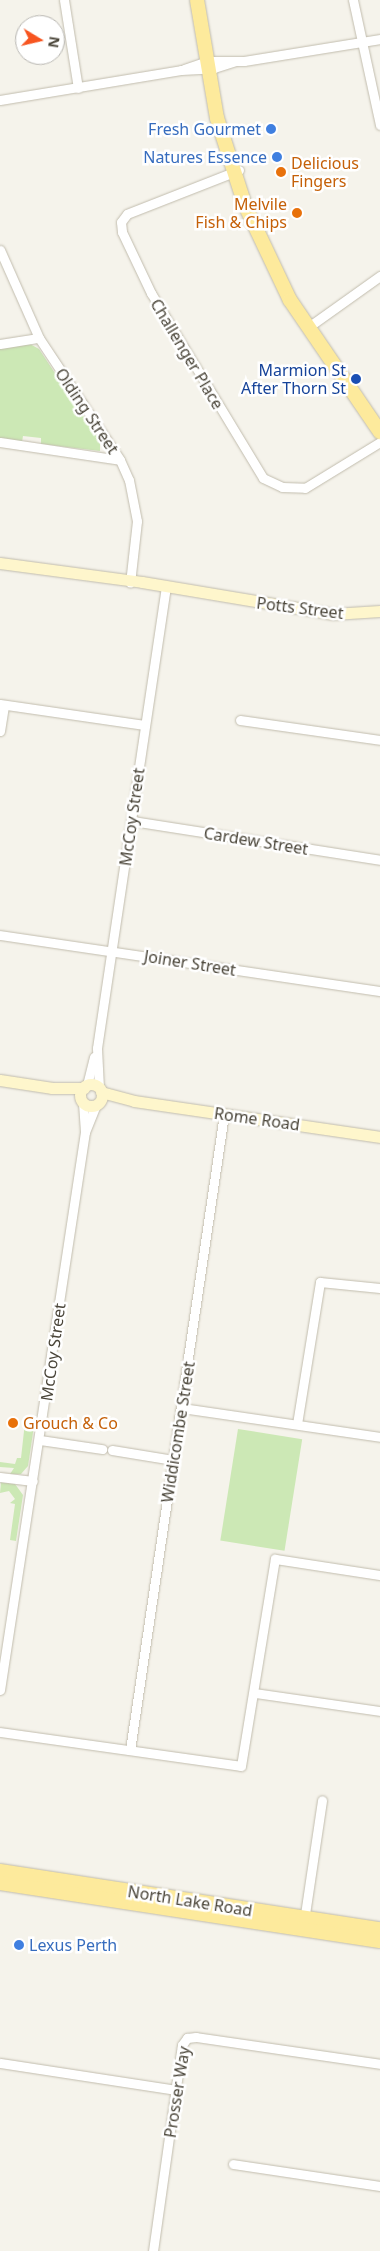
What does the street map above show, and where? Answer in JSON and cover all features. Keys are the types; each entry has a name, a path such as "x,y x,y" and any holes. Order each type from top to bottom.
{"main road":[{"path":"197,0 211,65"},
{"path":"203,0 218,118 236,171 275,272 380,432"},
{"path":"310,326 380,421"},
{"name":"North Lake Road","path":"0,1871 304,1924 380,1941"},
{"name":"North Lake Road","path":"0,1882 304,1924 380,1929"}],"street":[{"path":"64,0 78,88"},
{"path":"353,0 360,43 380,125"},
{"path":"0,100 380,39"},
{"name":"Challenger Place","path":"236,171 127,214 121,222 122,232 151,294 263,478 282,487 305,488 380,442"},
{"name":"Olding Street","path":"0,250 39,338 120,460 129,480 137,521 130,583"},
{"path":"310,326 380,276"},
{"path":"0,344 39,338"},
{"path":"0,442 120,460"},
{"name":"Potts Street","path":"0,563 333,614 380,610"},
{"name":"McCoy Street","path":"0,1690 40,1440 111,950 132,821 144,725 166,588"},
{"path":"0,731 2,704 144,725"},
{"path":"240,720 380,740"},
{"name":"Cardew Street","path":"132,821 380,860"},
{"name":"Joiner Street","path":"0,935 380,991"},
{"name":"Rome Road","path":"0,1080 380,1137"},
{"name":"Widdicombe Street","path":"130,1750 224,1114"},
{"path":"296,1424 320,1282 380,1288"},
{"path":"182,1408 380,1437"},
{"path":"40,1440 102,1449"},
{"path":"112,1450 173,1460"},
{"path":"0,1477 33,1481"},
{"path":"0,1732 241,1766 255,1694 276,1559 380,1575"},
{"path":"255,1694 380,1711"},
{"path":"304,1924 322,1800"},
{"name":"Prosser Way","path":"152,2251 177,2090 182,2045 187,2038 196,2036 380,2064"},
{"path":"0,2063 177,2090"},
{"path":"233,2164 380,2186"}],"green space":[{"path":"30,344 39,349 100,441 100,451 41,444 41,438 23,436 22,442 0,438 0,349"},
{"path":"25,1422 34,1426 28,1466 21,1474 10,1474 14,1468 0,1467 0,1462 15,1464 17,1458 21,1458"},
{"path":"238,1429 302,1439 285,1551 220,1541"},
{"path":"1,1482 15,1484 23,1495 16,1541 10,1540 15,1504 10,1503 15,1499 9,1491 0,1493"}],"place":[{"name":"Fresh Gourmet","path":"271,129"},
{"name":"Natures Essence","path":"277,157"},
{"name":"Delicious Fingers","path":"281,172"},
{"name":"Melvile Fish & Chips","path":"297,213"},
{"name":"Marmion St After Thorn St","path":"356,379"},
{"name":"Grouch & Co","path":"13,1423"},
{"name":"Lexus Perth","path":"19,1945"}]}
